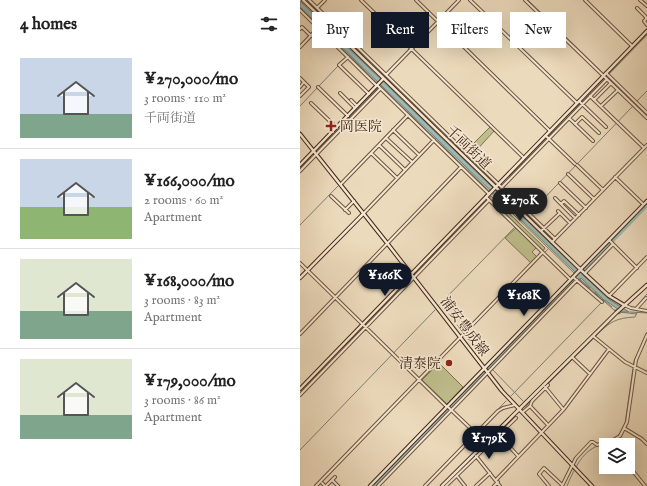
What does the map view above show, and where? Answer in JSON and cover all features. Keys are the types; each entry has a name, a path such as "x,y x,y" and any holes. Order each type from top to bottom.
{"street":[{"name":"千両街道","path":"303,0 316,9 338,30 360,52 383,79 409,104 421,111 471,159 495,188 543,229 552,242 580,270 609,296 623,306"},
{"path":"309,0 316,9 325,0"},
{"path":"361,0 524,158"},
{"path":"416,0 437,21"},
{"path":"448,12 459,0"},
{"path":"470,0 606,127"},
{"path":"525,0 647,113"},
{"path":"585,0 632,46"},
{"path":"640,0 647,6"},
{"path":"637,8 646,17 644,21 647,25"},
{"path":"301,12 312,22"},
{"path":"300,171 314,150 336,127 345,122 356,107 437,23"},
{"path":"300,29 302,27 311,36 300,47"},
{"path":"500,186 524,158 569,118 580,103 590,96 632,46 647,31"},
{"path":"339,48 461,167 490,193"},
{"path":"465,48 550,131"},
{"path":"360,52 396,84 421,111"},
{"path":"348,57 339,65 369,94"},
{"path":"300,395 487,199 490,193 495,188 500,186 547,138 550,131 606,76"},
{"path":"606,76 611,83 647,118"},
{"path":"300,78 309,87 300,96"},
{"path":"300,87 304,82"},
{"path":"594,100 611,83"},
{"path":"392,87 396,84"},
{"path":"318,88 348,116"},
{"path":"302,166 317,154 345,122 380,88"},
{"path":"601,106 618,90"},
{"path":"340,93 356,107"},
{"path":"590,96 644,148"},
{"path":"351,100 356,107"},
{"path":"409,104 412,100"},
{"path":"311,103 336,127"},
{"path":"341,184 408,115"},
{"path":"575,124 582,117 599,133"},
{"path":"569,118 593,141"},
{"path":"393,130 419,155"},
{"name":"浦安豊成線","path":"300,134 388,243 486,371 515,405 592,486"},
{"path":"386,138 412,162"},
{"path":"547,138 603,190"},
{"path":"300,278 434,140"},
{"path":"379,145 405,170"},
{"path":"552,242 647,145"},
{"path":"371,153 397,178"},
{"path":"471,159 529,213 543,229 556,239"},
{"path":"300,333 461,167"},
{"path":"568,174 594,199"},
{"path":"616,178 643,204"},
{"path":"560,183 586,208"},
{"path":"331,196 349,213"},
{"path":"555,198 575,218"},
{"path":"487,199 570,280"},
{"path":"584,273 647,200"},
{"path":"345,210 354,201"},
{"path":"561,204 564,201 579,215"},
{"path":"543,229 559,212 570,223"},
{"path":"611,242 636,267"},
{"path":"370,486 486,371 567,287 580,270 611,242"},
{"path":"316,486 543,253"},
{"path":"609,296 647,257"},
{"path":"300,264 486,444"},
{"path":"378,486 449,408 567,287 570,280 575,278"},
{"path":"575,278 602,302"},
{"path":"442,486 486,444 519,409 573,358 616,312 647,285"},
{"path":"636,309 646,298"},
{"path":"623,306 647,311"},
{"path":"300,389 365,326"},
{"path":"617,438 620,436 627,422 634,366 647,335"},
{"path":"593,336 625,362 647,373"},
{"path":"496,480 564,409 609,349"},
{"path":"573,358 590,374"},
{"path":"523,412 530,406 532,401 544,387 548,385"},
{"path":"544,387 564,409"},
{"path":"425,486 501,409 515,405"},
{"path":"530,406 548,425"},
{"path":"446,486 486,444 499,435 516,418"},
{"path":"624,428 642,439 647,444"},
{"path":"499,435 518,456"},
{"path":"549,486 539,474 544,468 562,486 578,455 591,442 596,445 599,445"},
{"path":"476,456 500,486"},
{"path":"476,486 490,473"},
{"path":"635,474 645,486"},
{"path":"456,476 464,486"},
{"path":"322,483 326,486 335,477"},
{"path":"332,480 338,486"},
{"path":"494,486 498,482"}],"green space":[{"path":"490,127 494,131 474,153 469,148"},
{"path":"491,196 545,248 543,251 489,199"},
{"path":"516,228 536,248 532,252 537,257 531,263 505,238"},
{"path":"439,363 463,387 447,404 422,380"}],"water":[{"path":"300,1 312,13 312,19 300,7"},
{"path":"343,48 349,48 584,276 610,300 629,312 622,312 619,314 614,310 619,310 605,300 603,302 603,299 581,278 579,280 575,272"}],"waterway":[{"path":"308,0 320,12"},
{"path":"472,0 481,10"},
{"path":"528,0 605,75"},
{"path":"583,0 593,9"},
{"path":"639,0 647,8"},
{"path":"300,8 574,273"},
{"path":"499,188 647,35"},
{"path":"480,61 550,129"},
{"path":"300,106 338,66"},
{"path":"607,77 647,115"},
{"path":"320,147 378,88"},
{"path":"637,101 647,91"},
{"path":"529,214 633,106"},
{"path":"348,175 406,115"},
{"path":"452,140 471,159"},
{"path":"401,176 434,142"},
{"path":"300,168 310,158"},
{"path":"555,240 627,167"},
{"path":"390,242 458,173"},
{"path":"300,225 338,186"},
{"path":"300,393 491,196"},
{"path":"584,270 647,205"},
{"path":"439,305 515,227"},
{"path":"547,233 553,239"},
{"path":"463,336 548,249"},
{"path":"309,271 315,264"},
{"path":"300,280 308,272"},
{"path":"375,486 581,273"},
{"path":"609,294 630,273"},
{"path":"579,279 614,310"},
{"path":"580,279 590,288"},
{"path":"595,292 612,307"},
{"path":"636,307 647,294"},
{"path":"511,396 601,303"},
{"path":"300,450 435,310"},
{"path":"620,312 636,314 637,312"},
{"path":"630,312 647,313"},
{"path":"596,336 609,324 623,318 635,317 637,313"},
{"path":"625,424 634,361 647,332"},
{"path":"548,384 593,339"},
{"path":"317,486 459,340"},
{"path":"492,369 523,401"},
{"path":"525,408 531,400"},
{"path":"476,432 506,401"},
{"path":"488,443 515,417"},
{"path":"616,437 621,432"},
{"path":"424,486 474,434"},
{"path":"567,486 582,457 599,445"},
{"path":"456,475 485,446"}],"place":[{"name":"岡医院","path":"331,126"},
{"name":"清泰院","path":"449,363"}]}
